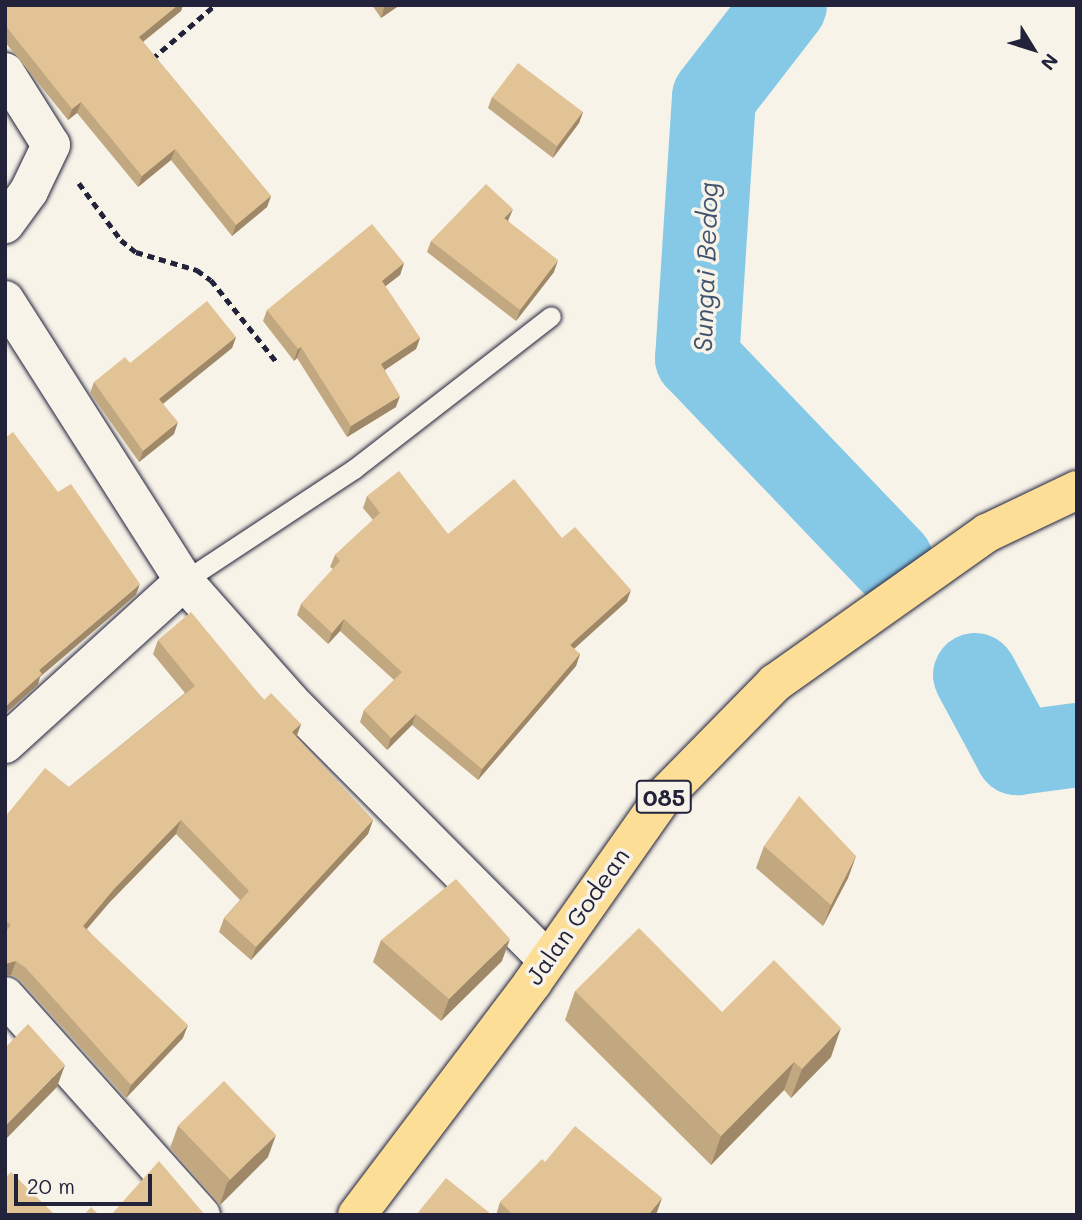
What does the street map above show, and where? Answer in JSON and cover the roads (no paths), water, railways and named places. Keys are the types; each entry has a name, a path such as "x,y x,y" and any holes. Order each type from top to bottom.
{"main road":[{"name":"Jalan Godean","path":"357,1215 547,960 663,797 775,683 987,533 1077,490"}],"street":[{"path":"5,72 51,145 29,191 5,225"},
{"path":"5,300 184,581 290,701 547,960"},
{"path":"5,744 184,581"},
{"path":"5,996 201,1215"}],"lane":[{"path":"184,581 354,470 551,316"}],"waterway":[{"name":"Sungai Bedog","path":"785,5 714,97 697,358 892,562"},
{"name":"Sungai Bedog","path":"975,675 1017,753 1077,745"}]}
